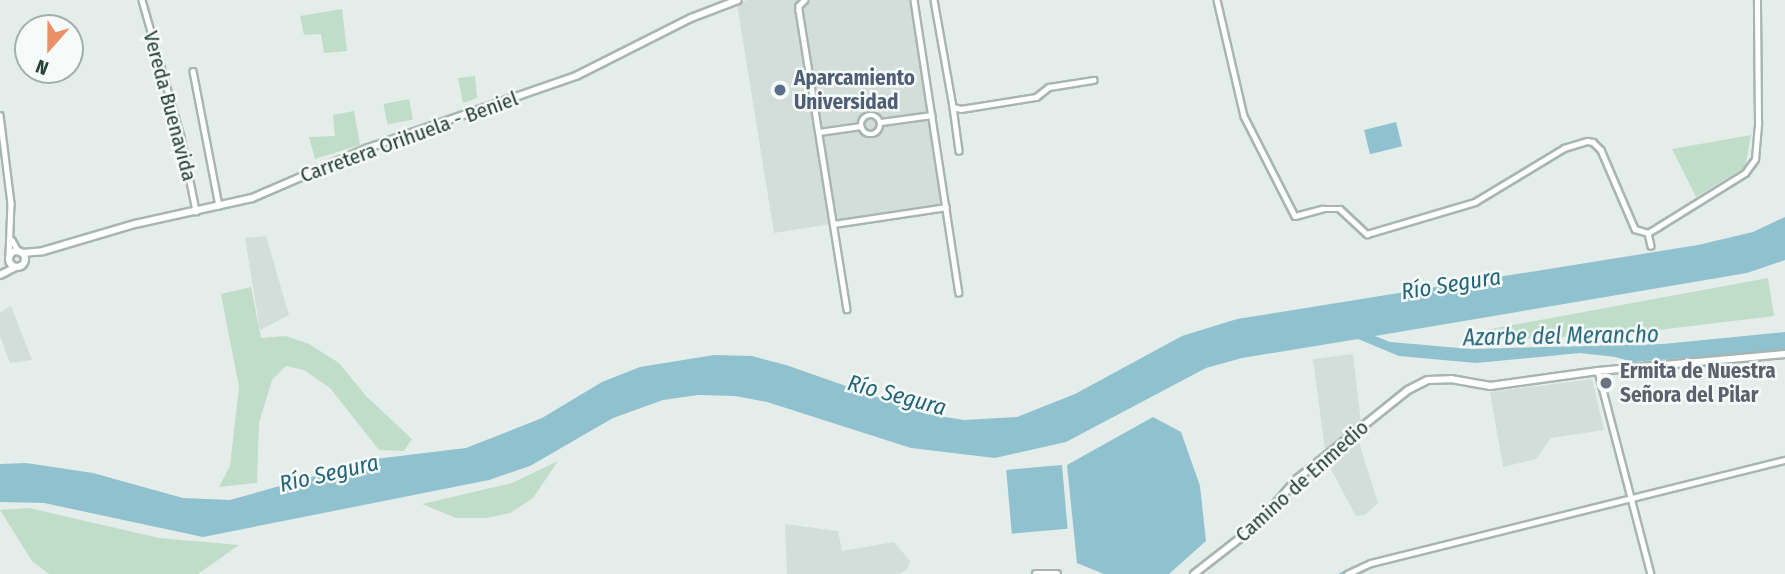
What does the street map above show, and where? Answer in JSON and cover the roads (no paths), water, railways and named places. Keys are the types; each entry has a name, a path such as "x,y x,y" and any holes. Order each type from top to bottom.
{"main road":[{"name":"Carretera Orihuela - Beniel","path":"16,267 43,251 135,224 252,198 406,134 576,76 730,0"},
{"name":"Carretera Orihuela - Beniel","path":"723,4 738,0"},
{"name":"Carretera Orihuela - Beniel","path":"20,252 43,251"},
{"path":"0,273 9,258 20,252 24,262"},
{"path":"0,273 16,267 9,258"},
{"name":"Camino de Enmedio","path":"1194,574 1257,525 1297,479 1408,390 1428,380 1451,379 1490,386 1598,371 1785,354"},
{"path":"1036,574 1057,574"}],"street":[{"name":"Vereda Buenavida","path":"142,0 181,137 196,212"},
{"path":"805,0 799,10 847,309"},
{"path":"914,0 959,293"},
{"path":"934,0 959,151"},
{"path":"1216,0 1244,116 1296,216 1322,209 1340,209 1367,234 1475,202 1564,148 1587,141 1593,142 1601,150 1635,229 1648,233 1745,173 1755,159 1758,122 1756,0"},
{"path":"193,71 219,207"},
{"path":"953,107 961,109 1036,97 1049,87 1093,80"},
{"path":"0,115 11,203 9,258"},
{"path":"867,115 877,117 881,122 880,129 873,135 866,134 861,126 867,115"},
{"path":"881,122 932,115"},
{"path":"820,132 861,126"},
{"path":"834,224 946,207"},
{"path":"1648,233 1651,246"},
{"path":"11,239 20,252"},
{"path":"1598,371 1651,574"},
{"path":"1347,574 1371,563 1785,460"}],"water":[{"path":"1396,122 1402,146 1370,154 1364,130"},
{"name":"Río Segura","path":"1785,217 1785,260 1747,273 1375,336 1390,342 1471,349 1663,344 1785,332 1785,350 1633,362 1580,353 1476,363 1399,356 1358,339 1242,358 1206,368 1066,442 995,458 911,448 767,402 735,396 698,395 663,400 613,418 530,466 489,480 203,537 44,503 0,502 0,464 26,463 93,473 183,498 230,500 375,459 466,448 542,418 602,382 640,367 714,355 752,356 786,365 926,414 964,420 1017,417 1075,394 1182,336 1237,319 1698,245 1753,232"},
{"path":"1153,417 1181,432 1200,486 1206,541 1169,574 1104,574 1077,563 1067,465"},
{"path":"1062,465 1068,529 1012,534 1006,470"}],"waterway":[{"path":"1634,495 1785,457"},
{"path":"1580,509 1628,496"},
{"path":"1340,574 1370,561"}],"place":[{"name":"Aparcamiento Universidad","path":"780,90"},
{"name":"Ermita de Nuestra Señora del Pilar","path":"1606,383"}],"water label":[{"name":"Azarbe del Merancho","path":"1561,336"}]}
